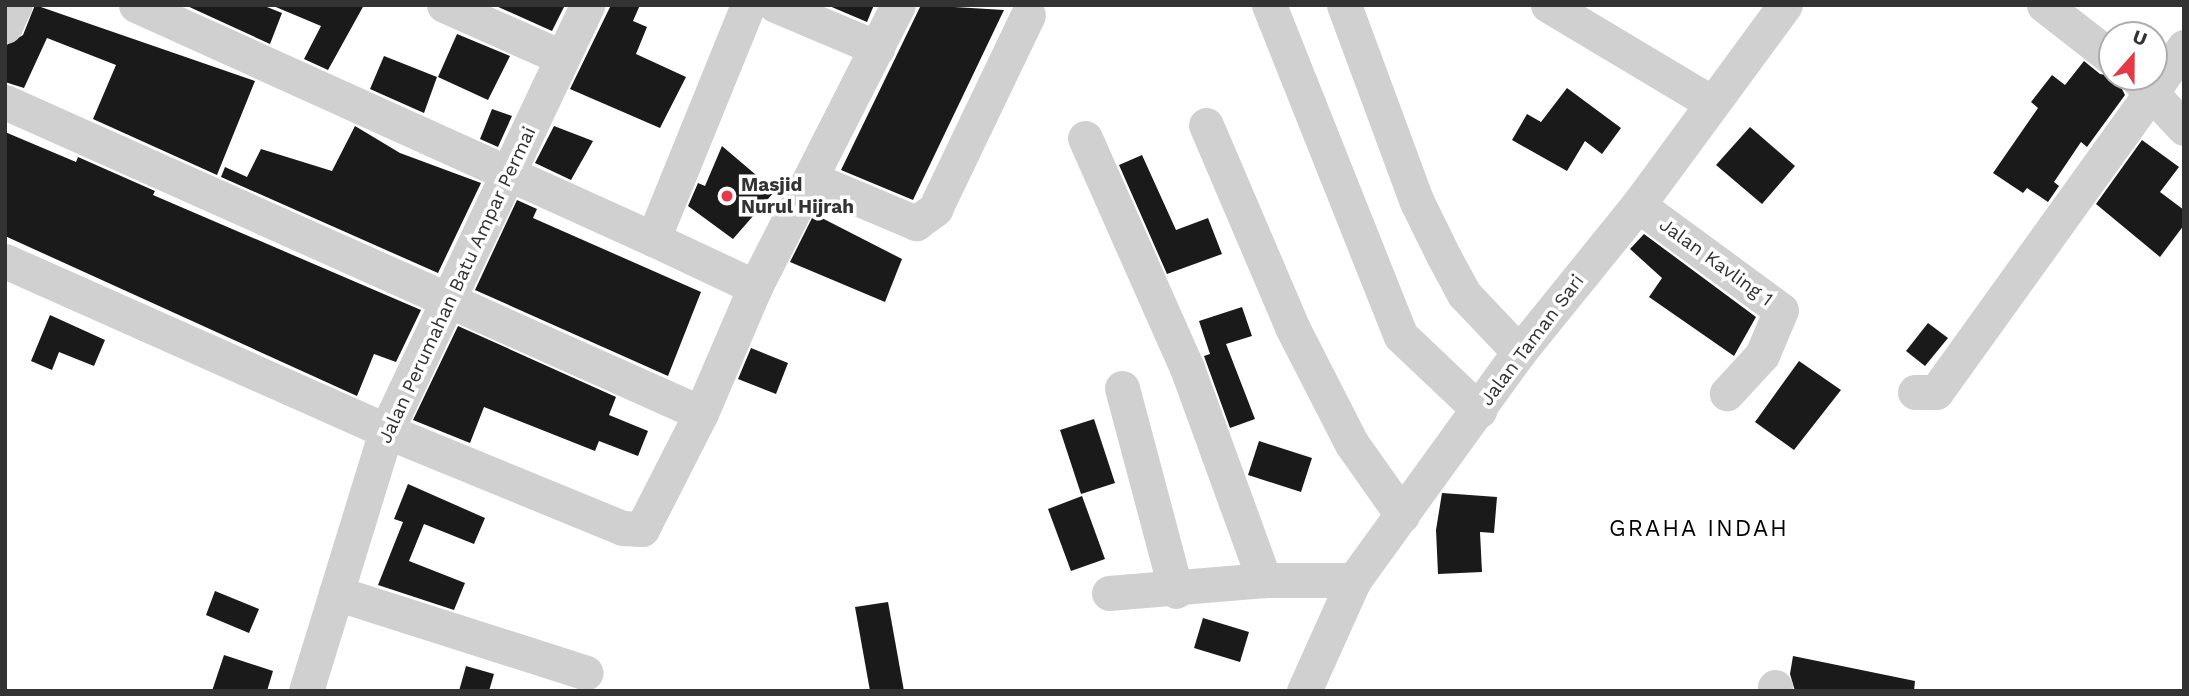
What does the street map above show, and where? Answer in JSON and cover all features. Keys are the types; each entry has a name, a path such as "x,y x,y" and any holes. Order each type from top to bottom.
{"street":[{"path":"5,26 16,5"},
{"path":"136,5 510,173 755,287"},
{"path":"444,5 561,57"},
{"name":"Jalan Perumahan Batu Ampar Permai","path":"306,691 386,431 587,5"},
{"path":"653,239 748,5"},
{"path":"775,5 877,48"},
{"path":"5,261 386,431 635,530 650,521 701,413 755,287 814,180 898,5"},
{"path":"1269,5 1401,336 1479,410"},
{"path":"1344,5 1417,202 1444,257 1464,294 1520,352"},
{"path":"1548,5 1712,103"},
{"name":"Jalan Taman Sari","path":"1304,691 1354,580 1520,352 1638,205 1785,5"},
{"path":"2044,5 2098,47"},
{"path":"814,180 916,223 935,209 1028,15"},
{"path":"2168,61 2184,47"},
{"path":"1915,392 1936,392 2138,91"},
{"path":"2150,91 2184,128"},
{"path":"5,102 701,413"},
{"path":"1206,125 1292,327 1352,444 1402,515"},
{"path":"1086,138 1188,368 1264,580"},
{"name":"Jalan Kavling 1","path":"1638,205 1781,310 1762,355 1727,393"},
{"path":"1122,388 1176,590"},
{"path":"1109,593 1176,590 1264,580 1354,580"},
{"path":"336,593 586,673"}],"building":[{"path":"35,5 255,81 217,175 93,119 116,65 47,38 24,88 5,82 5,46 23,35"},
{"path":"185,5 262,5 282,13 270,44"},
{"path":"271,5 364,5 328,70 304,59 321,26"},
{"path":"494,5 565,5 552,31"},
{"path":"611,5 640,5 633,21 647,27 636,54 686,77 660,128 570,89"},
{"path":"827,5 874,5 867,22"},
{"path":"921,5 1004,10 913,200 841,170"},
{"path":"457,34 510,56 488,100 438,77"},
{"path":"384,56 437,77 424,113 370,89"},
{"path":"2084,61 2098,72 2098,91 2123,91 2125,95 2087,147 2081,142 2054,182 2059,186 2048,202 2027,188 2023,193 1993,173 2038,108 2031,102 2052,75 2065,85"},
{"path":"1567,88 1621,128 1602,154 1585,141 1567,171 1512,140 1527,114 1541,122"},
{"path":"492,109 512,116 498,147 480,139"},
{"path":"355,126 400,153 481,183 438,273 221,177 225,167 247,177 261,149 332,171"},
{"path":"554,126 593,141 571,180 535,163"},
{"path":"1750,127 1795,166 1762,204 1716,165"},
{"path":"5,132 76,162 78,157 155,191 153,195 421,310 396,362 374,354 357,396 5,236"},
{"path":"2142,140 2179,167 2160,192 2184,210 2184,225 2160,257 2096,204"},
{"name":"Masjid Nurul Hijrah","path":"722,146 775,191 733,239 688,206 698,183 705,186"},
{"path":"1142,155 1176,230 1208,218 1222,254 1167,274 1119,165"},
{"path":"517,200 537,209 533,218 701,292 668,376 475,290"},
{"path":"814,214 902,259 885,302 790,262"},
{"path":"1644,234 1756,317 1734,356 1649,297 1662,278 1630,249"},
{"path":"1242,307 1252,336 1226,344 1255,419 1230,428 1204,356 1210,354 1199,321"},
{"path":"50,315 105,340 94,366 59,352 52,370 31,361"},
{"path":"1928,323 1948,338 1925,366 1906,351"},
{"path":"458,326 616,397 609,415 648,431 638,456 599,441 595,451 484,407 470,443 413,420"},
{"path":"751,348 788,363 776,394 738,379"},
{"path":"1799,361 1841,390 1794,450 1755,422"},
{"path":"1094,419 1115,483 1081,494 1060,430"},
{"path":"1259,441 1312,458 1301,492 1248,475"},
{"path":"408,484 485,518 474,544 424,524 409,561 465,583 454,610 378,585 403,522 394,519"},
{"path":"1442,493 1497,497 1494,533 1480,532 1482,572 1438,574 1436,530"},
{"path":"1082,496 1105,559 1071,571 1048,509"},
{"path":"215,591 259,609 249,633 206,615"},
{"path":"888,602 904,691 870,691 855,607"},
{"path":"1203,618 1249,632 1240,662 1194,648"},
{"path":"224,655 273,671 267,691 212,691"},
{"path":"1793,656 1915,681 1914,691 1795,691 1790,674"},
{"path":"466,666 494,674 489,691 459,691"}],"place":[{"name":"Masjid Nurul Hijrah","path":"727,196"}],"district":[{"name":"GRAHA INDAH","path":"1699,529"}]}
